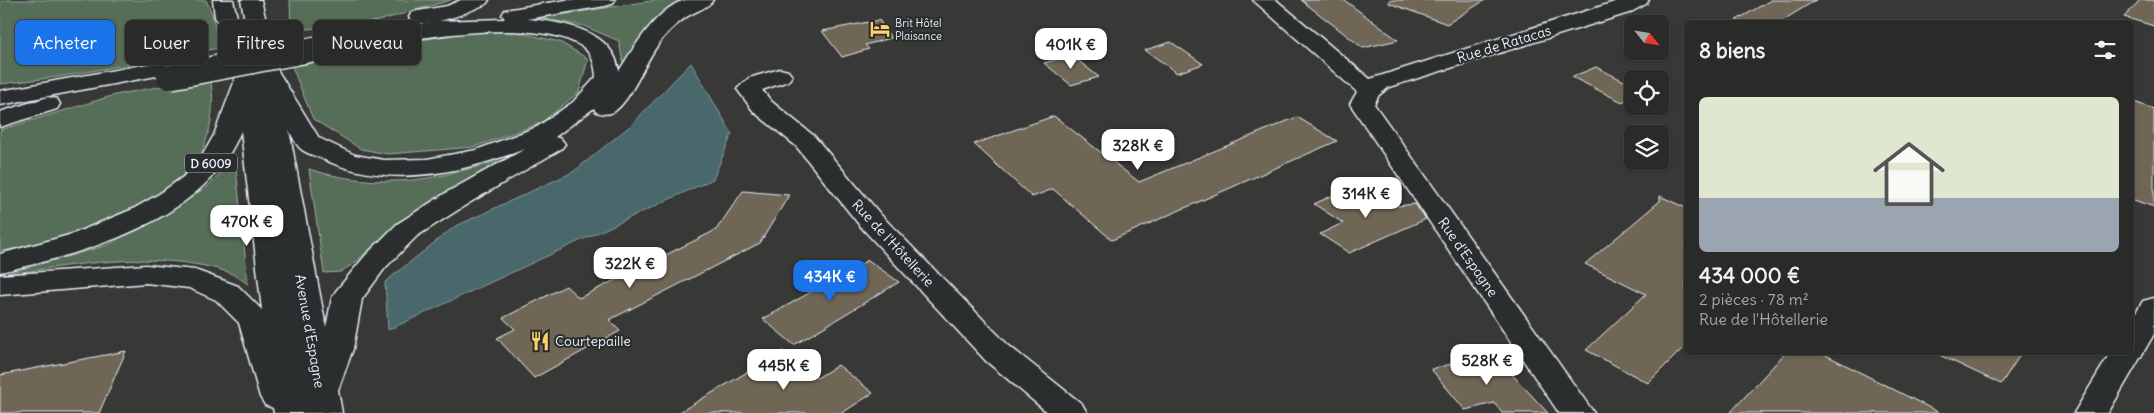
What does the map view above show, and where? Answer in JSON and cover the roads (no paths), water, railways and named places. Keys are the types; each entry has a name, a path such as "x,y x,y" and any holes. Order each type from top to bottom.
{"main road":[{"path":"222,0 226,17 229,20"},
{"name":"D 6009","path":"236,0 243,20"},
{"name":"D 6009","path":"251,0 251,20"},
{"path":"260,20 268,0"},
{"path":"413,20 452,10 479,0"},
{"path":"421,24 555,0"},
{"path":"421,31 605,0"},
{"path":"323,403 346,298 375,262 407,230 459,197 581,128 616,97 634,64 661,24 688,6 703,0"},
{"path":"1263,0 1370,91"},
{"name":"Rue de Ratacas","path":"1370,91 1381,82 1621,8 1639,0"},
{"path":"256,73 309,143 348,162 384,168 427,167 482,156 546,132 582,106 608,78 605,60 596,47 579,36 559,29 505,24 421,31"},
{"path":"0,120 90,92 170,72 313,44"},
{"name":"D 6009","path":"0,264 56,250 96,236 134,219 166,201 209,165 233,122 256,73 255,65"},
{"path":"0,98 60,87 170,72"},
{"name":"Avenue d'Espagne","path":"256,73 323,403"},
{"name":"Avenue d'Espagne","path":"256,73 291,413"},
{"name":"Rue de l'Hôtellerie","path":"780,76 757,83 749,89 762,107 805,141 871,221 998,353 1070,413"},
{"path":"0,92 60,87"},
{"name":"Rue d'Espagne","path":"1370,91 1362,104 1577,413"},
{"path":"0,109 90,92"},
{"path":"0,285 146,274 194,278 226,293 253,319 282,413"},
{"path":"2134,341 2154,308"},
{"path":"2091,413 2126,355"}],"water":[{"path":"691,63 732,134 713,179 388,330 385,282 454,227 573,172 630,126"}],"place":[{"name":"Brit Hôtel Plaisance","path":"880,29"},
{"name":"Courtepaille","path":"540,341"}]}
